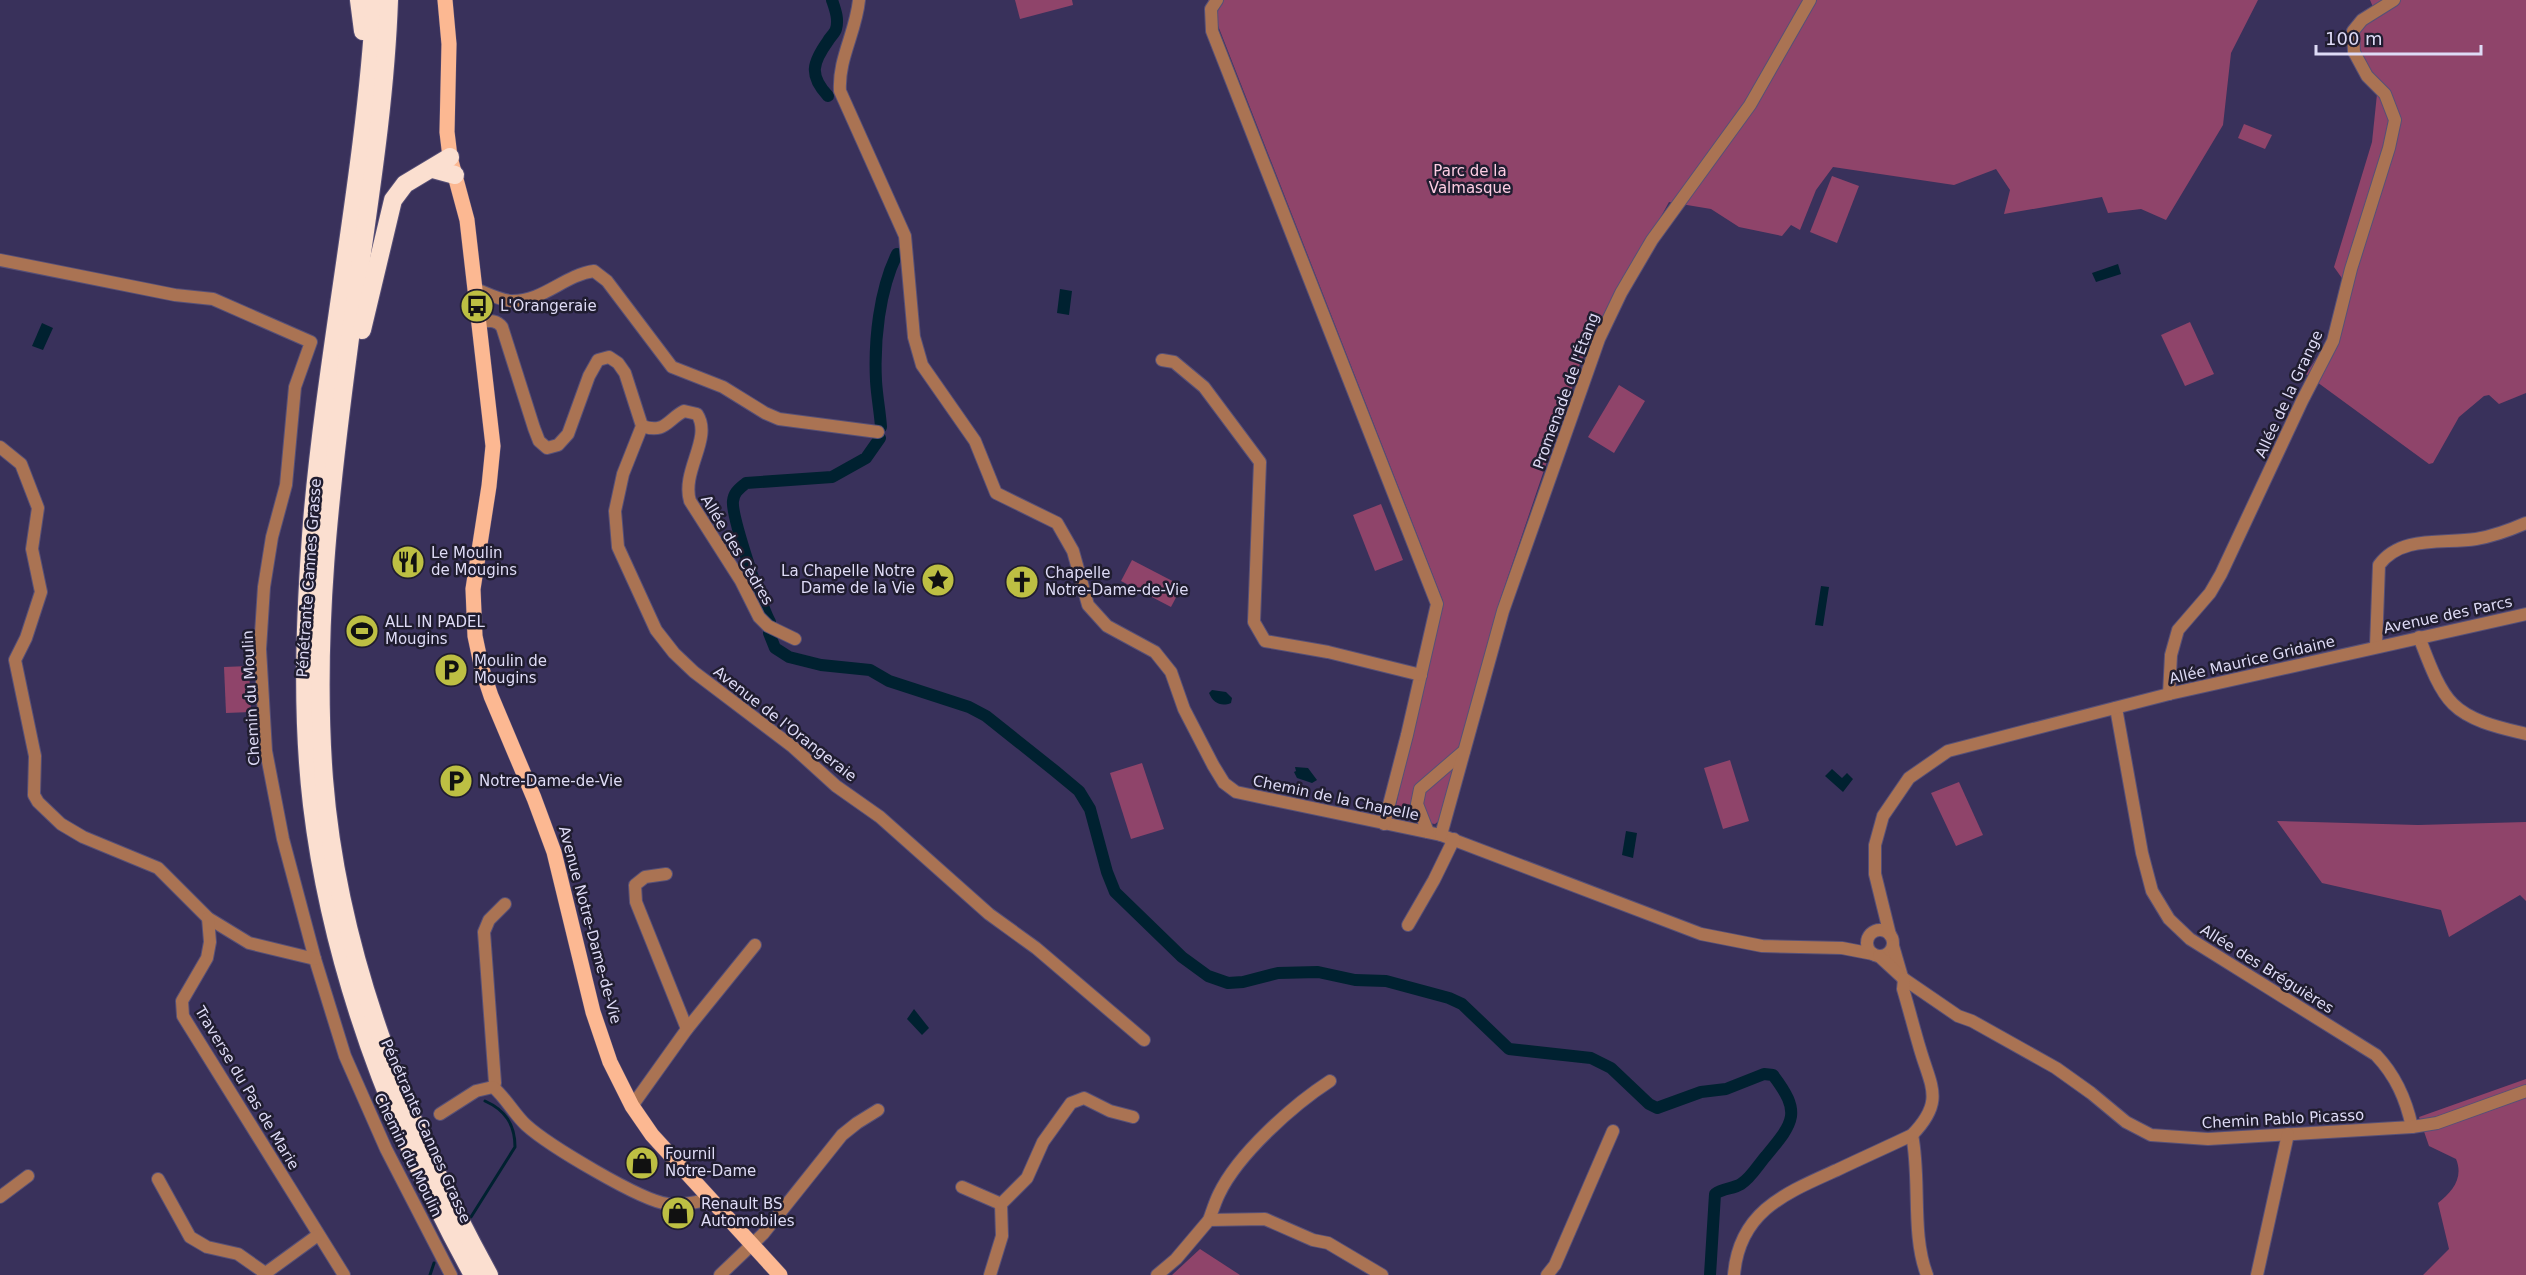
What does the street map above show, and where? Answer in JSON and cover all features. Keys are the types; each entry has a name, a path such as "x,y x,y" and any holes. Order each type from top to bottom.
{"highway":[{"path":"350,215 363,39 363,13 360,0"},
{"name":"Pénétrante Cannes Grasse","path":"375,0 367,104 322,432 312,532 306,632 306,722 312,806 336,942 361,1024 421,1174 473,1275"},
{"name":"Pénétrante Cannes Grasse","path":"389,0 383,94 330,512 320,670 324,781 338,878 362,979 391,1066 435,1170 489,1275"},
{"path":"340,428 393,200 405,184 450,157"},
{"path":"433,169 455,175"}],"main road":[{"name":"Avenue Notre-Dame-de-Vie","path":"445,0 449,44 447,132 450,157 467,220 493,446 473,589 475,636 491,696 534,798 557,860 600,1034 610,1062 632,1106 665,1151 780,1275"}],"street":[{"name":"Chemin de la Chapelle","path":"859,0 855,25 842,61 839,78 840,92 905,236 914,337 922,365 975,441 996,493 1057,523 1073,551 1088,605 1107,626 1155,651 1171,672 1184,709 1224,783 1236,792 1448,837 1701,934 1762,946 1842,948 1876,955"},
{"path":"1216,0 1211,9 1212,31 1435,597 1437,609 1384,824"},
{"name":"Promenade de l'Étang","path":"1408,925 1429,890 1448,837 1464,751 1486,667 1503,611 1599,339 1616,302 1652,240 1750,105 1810,0"},
{"name":"Allée de la Grange","path":"2169,694 2171,655 2178,630 2210,593 2221,573 2302,401 2333,341 2351,268 2389,148 2395,120 2385,94 2367,76 2354,52 2353,31 2362,20 2394,0"},
{"name":"Chemin du Moulin","path":"0,260 175,295 213,299 311,342 295,387 286,485 264,587 260,649 266,751 283,839 315,960 345,1056 386,1149 451,1275"},
{"path":"476,289 509,301 532,300 581,273 594,271 607,281 672,367 723,387 765,413 779,418 878,432"},
{"path":"479,321 498,322 502,327 534,428 539,441 547,448 558,445 568,434 598,360 609,357 618,363 625,373 642,426"},
{"path":"1162,360 1174,362 1204,387 1260,462 1254,622 1265,641 1328,652 1421,675"},
{"name":"Allée des Cèdres","path":"642,426 652,429 665,426 684,411 697,414 701,420 701,435 687,478 690,501 741,581 759,617 772,628 795,639"},
{"name":"Avenue de l'Orangeraie","path":"642,426 623,474 615,511 618,547 656,630 674,653 694,672 792,747 818,772 880,817 989,914 1036,948 1144,1040"},
{"path":"0,447 21,464 38,508 32,549 41,592 26,638 15,660 35,756 34,795 38,802 61,824 82,837 158,868 208,918 249,943 315,960"},
{"path":"2376,646 2379,565 2387,554 2400,547 2413,544 2477,539 2507,532 2526,524"},
{"name":"Avenue des Parcs","path":"2376,646 2526,614"},
{"path":"2420,637 2433,672 2453,704 2476,719 2526,734"},
{"name":"Allée Maurice Gridaine","path":"1892,940 1875,874 1875,845 1883,816 1909,778 1948,751 2169,694 2376,646"},
{"name":"Allée des Bréguières","path":"2116,708 2142,853 2152,891 2169,919 2190,939 2376,1055 2391,1070 2408,1106 2412,1127"},
{"path":"1428,832 1417,804 1420,789 1464,751"},
{"path":"666,874 645,878 634,885 636,902 687,1029"},
{"path":"1880,899 1867,945 1876,955 1888,953 1892,940"},
{"path":"493,1087 495,1083 484,932 489,920 505,904"},
{"name":"Traverse du Pas de Marie","path":"208,918 210,942 207,958 182,1001 183,1016 344,1275"},
{"path":"1734,1275 1739,1249 1747,1232 1758,1217 1782,1196 1912,1135 1928,1113 1933,1089 1892,940 1883,930 1869,935"},
{"name":"Chemin de la Chapelle","path":"1842,948 1869,935"},
{"path":"632,1106 687,1029 755,945"},
{"name":"Chemin Pablo Picasso","path":"1876,955 1903,982 1958,1016 1972,1021 2056,1068 2126,1122 2151,1135 2208,1139 2412,1127 2437,1123 2526,1091"},
{"path":"1157,1275 1176,1258 1209,1220 1220,1192 1240,1163 1274,1126 1313,1092 1330,1081"},
{"path":"440,1114 476,1091 493,1087"},
{"path":"493,1087 528,1127 603,1175 646,1198 667,1204 694,1203 710,1199"},
{"path":"990,1275 1002,1236 1001,1204 1027,1178 1043,1142 1071,1103 1084,1098 1110,1111 1133,1117"},
{"path":"720,1275 763,1234 842,1135 878,1110"},
{"path":"1547,1275 1555,1265 1613,1131"},
{"path":"2257,1275 2288,1134"},
{"path":"1912,1135 1917,1159 1920,1247 1927,1275"},
{"path":"0,1197 28,1176"},
{"path":"158,1179 190,1237 207,1247 238,1254 264,1274 318,1235"},
{"path":"962,1187 1001,1204"},
{"path":"1209,1220 1265,1219 1313,1240 1328,1243 1382,1275"}],"green space":[{"path":"1015,0 1072,0 1073,5 1020,19"},
{"name":"Parc de la Valmasque","path":"1208,0 2258,0 2231,53 2223,125 2166,220 2141,209 2108,213 2102,197 2004,214 2010,190 1996,169 1954,185 1833,167 1816,190 1800,230 1791,225 1782,236 1739,227 1711,209 1669,202 1581,361 1500,600 1441,819 1435,824 1393,818 1443,601"},
{"path":"2370,0 2526,0 2526,393 2499,404 2489,395 2484,396 2459,417 2433,463 2429,464 2306,374 2316,359 2321,359 2332,333 2344,281 2334,267 2372,142 2377,94 2358,69 2347,41 2354,22 2373,7"},
{"path":"2244,124 2272,135 2265,149 2238,138"},
{"path":"1832,176 1859,186 1837,243 1810,232"},
{"path":"2190,322 2214,374 2185,386 2161,335"},
{"path":"1619,385 1645,401 1614,453 1588,437"},
{"path":"1381,504 1403,560 1375,571 1353,515"},
{"path":"1132,560 1182,586 1171,607 1121,581"},
{"path":"249,666 251,712 226,713 224,667"},
{"path":"1730,760 1749,821 1723,829 1704,768"},
{"path":"1142,763 1164,829 1131,839 1110,773"},
{"path":"1959,782 1983,835 1956,846 1931,793"},
{"path":"2277,821 2418,825 2526,822 2526,901 2520,895 2449,937 2441,910 2322,883"},
{"path":"2526,1079 2526,1275 2423,1275 2449,1249 2438,1203 2452,1189 2459,1172 2456,1159 2429,1146 2419,1117"},
{"path":"1200,1249 1240,1275 1172,1275"}],"water":[{"path":"2118,264 2121,274 2096,282 2092,273"},
{"path":"1060,289 1072,291 1069,315 1057,313"},
{"path":"42,323 53,328 43,350 32,346"},
{"path":"1821,586 1829,587 1823,626 1815,625"},
{"path":"1212,690 1226,692 1232,698 1231,703 1224,705 1215,702 1209,693"},
{"path":"1295,767 1308,768 1317,780 1312,783 1297,778 1294,772"},
{"path":"1832,769 1842,778 1847,773 1853,779 1843,792 1825,776"},
{"path":"1626,831 1637,833 1633,858 1622,855"},
{"path":"914,1009 929,1028 922,1035 907,1019"}],"waterway":[{"path":"828,96 817,82 815,68 819,56 836,29 837,18 832,0"},
{"path":"881,427 876,381 877,333 886,284 897,254"},
{"path":"880,438 866,458 832,477 746,483 734,495 737,524 754,581 770,622 769,633 775,648 789,657 821,665 870,670 889,681 969,707 986,716 1079,791 1090,809 1107,872 1115,892 1182,957 1208,976 1228,983 1243,982 1278,973 1318,972 1355,980 1386,981 1449,998 1462,1004 1509,1049 1591,1058 1611,1068 1649,1104 1657,1108 1701,1092 1726,1089 1764,1074 1773,1075 1788,1099 1791,1117 1783,1134 1748,1178 1738,1186 1715,1194 1710,1275"},
{"path":"471,1217 515,1147 515,1139 508,1119 485,1101"},
{"path":"430,1275 434,1263"}],"place":[{"name":"L'Orangeraie","path":"477,306"},
{"name":"Le Moulin de Mougins","path":"408,562"},
{"name":"La Chapelle Notre Dame de la Vie","path":"938,580"},
{"name":"Chapelle Notre-Dame-de-Vie","path":"1022,582"},
{"name":"ALL IN PADEL Mougins","path":"362,631"},
{"name":"Moulin de Mougins","path":"451,670"},
{"name":"Notre-Dame-de-Vie","path":"456,781"},
{"name":"Fournil Notre-Dame","path":"642,1163"},
{"name":"Renault BS Automobiles","path":"678,1213"}]}
